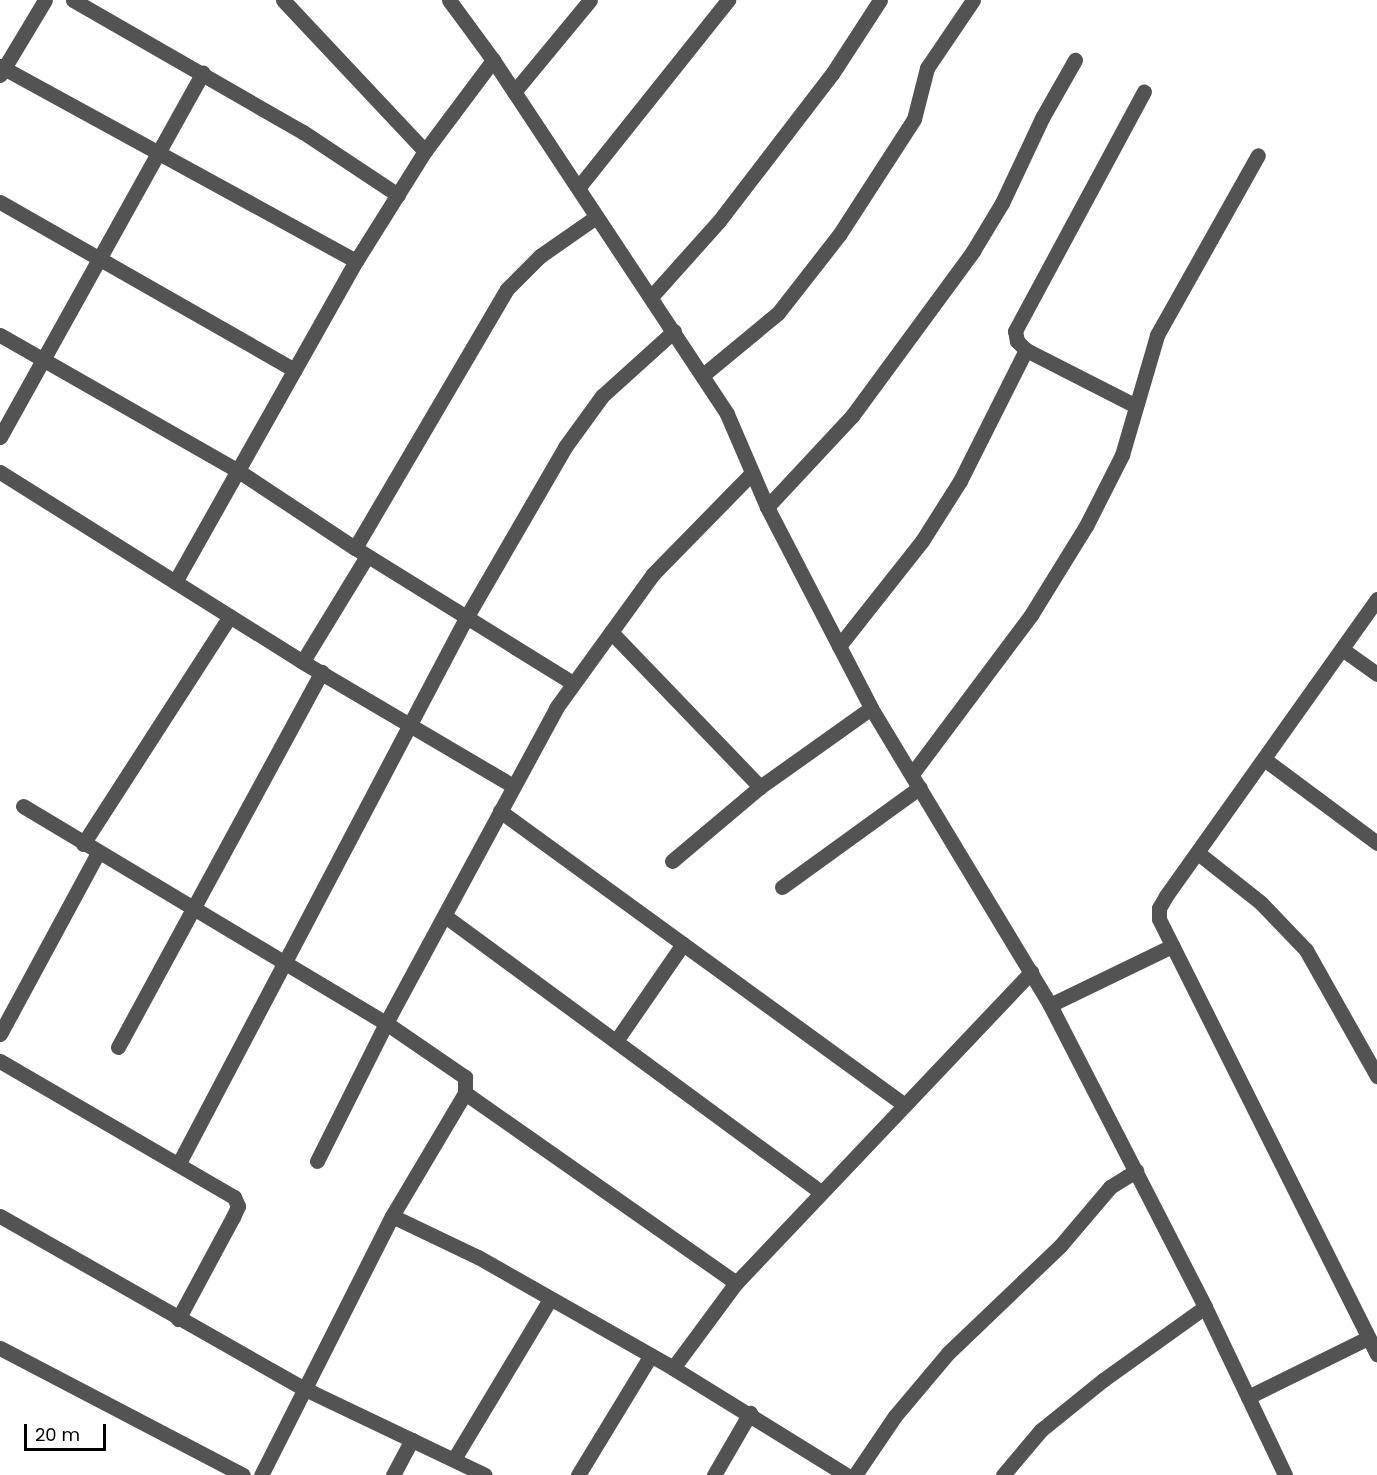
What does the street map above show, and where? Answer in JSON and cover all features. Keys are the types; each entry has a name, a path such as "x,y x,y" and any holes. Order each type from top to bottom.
{"street":[{"path":"45,0 1,70 356,261"},
{"path":"73,0 303,132 398,195"},
{"path":"283,0 425,151"},
{"path":"449,0 493,60 727,414 767,507 870,708 1050,1005 1205,1307 1285,1475"},
{"path":"514,92 590,0"},
{"path":"578,188 728,0"},
{"path":"651,297 719,221 832,74 880,0"},
{"path":"703,375 778,313 839,235 914,119 927,68 973,0"},
{"path":"175,582 240,472 294,370 356,261 425,151 493,60"},
{"path":"767,507 852,416 973,251 1002,203 1042,118 1075,60"},
{"path":"0,437 203,73"},
{"path":"1136,406 1026,350 1017,341 1018,321 1144,90"},
{"path":"782,887 916,781 1031,615 1080,536 1122,455 1145,369 1173,302 1258,155"},
{"path":"0,202 294,370"},
{"path":"303,661 507,289 540,256 596,217"},
{"path":"178,1163 287,964 466,618 585,415 674,331"},
{"path":"0,335 240,472 361,552 573,683"},
{"path":"838,646 922,541 960,481 1026,350"},
{"path":"0,472 303,661 513,786"},
{"path":"316,1161 386,1023 542,730 652,574 752,474"},
{"path":"1377,599 1159,908 1159,919 1172,946 1377,1355"},
{"path":"83,844 230,616"},
{"path":"611,632 760,787"},
{"path":"1342,649 1377,674"},
{"path":"118,1047 322,672"},
{"path":"672,861 760,787 870,708"},
{"path":"1264,759 1377,843"},
{"path":"23,806 98,853 386,1023 457,1069 465,1077 465,1094 393,1216 261,1475"},
{"path":"500,810 904,1105"},
{"path":"0,1034 98,853"},
{"path":"1198,854 1261,903 1306,950 1377,1076"},
{"path":"445,916 821,1192"},
{"path":"616,1041 683,944"},
{"path":"1050,1005 1172,946"},
{"path":"674,1368 736,1283 1031,972"},
{"path":"0,1061 226,1191 238,1206 178,1318"},
{"path":"465,1094 736,1283"},
{"path":"855,1475 896,1416 948,1353 1060,1246 1110,1187 1136,1172"},
{"path":"0,1215 305,1389 485,1475"},
{"path":"393,1216 447,1240 674,1368 750,1413 846,1475"},
{"path":"454,1459 550,1299"},
{"path":"1004,1475 1041,1430 1103,1380 1205,1307"},
{"path":"1248,1397 1368,1338"},
{"path":"0,1348 243,1475"},
{"path":"578,1475 651,1355"},
{"path":"714,1475 750,1413"},
{"path":"393,1475 412,1440"}]}
